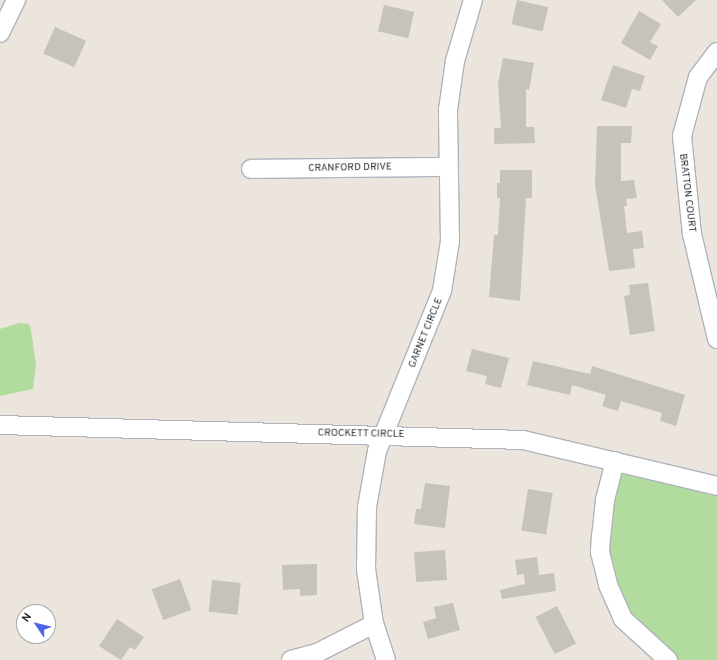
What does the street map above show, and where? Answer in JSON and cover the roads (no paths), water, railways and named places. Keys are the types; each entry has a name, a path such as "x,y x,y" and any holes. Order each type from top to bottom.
{"street":[{"path":"0,34 16,0"},
{"name":"GARNET CIRCLE","path":"386,660 374,624 366,569 367,506 383,434 442,291 450,240 448,110 455,61 473,0"},
{"name":"BRATTON COURT","path":"717,52 698,77 682,136 692,234 717,340"},
{"name":"CRANFORD DRIVE","path":"251,169 448,167"},
{"name":"CROCKETT CIRCLE","path":"0,425 383,434 523,440 717,486"},
{"path":"615,461 605,500 600,552 608,585 623,619 668,660"},
{"path":"291,660 317,653 374,624"}]}
